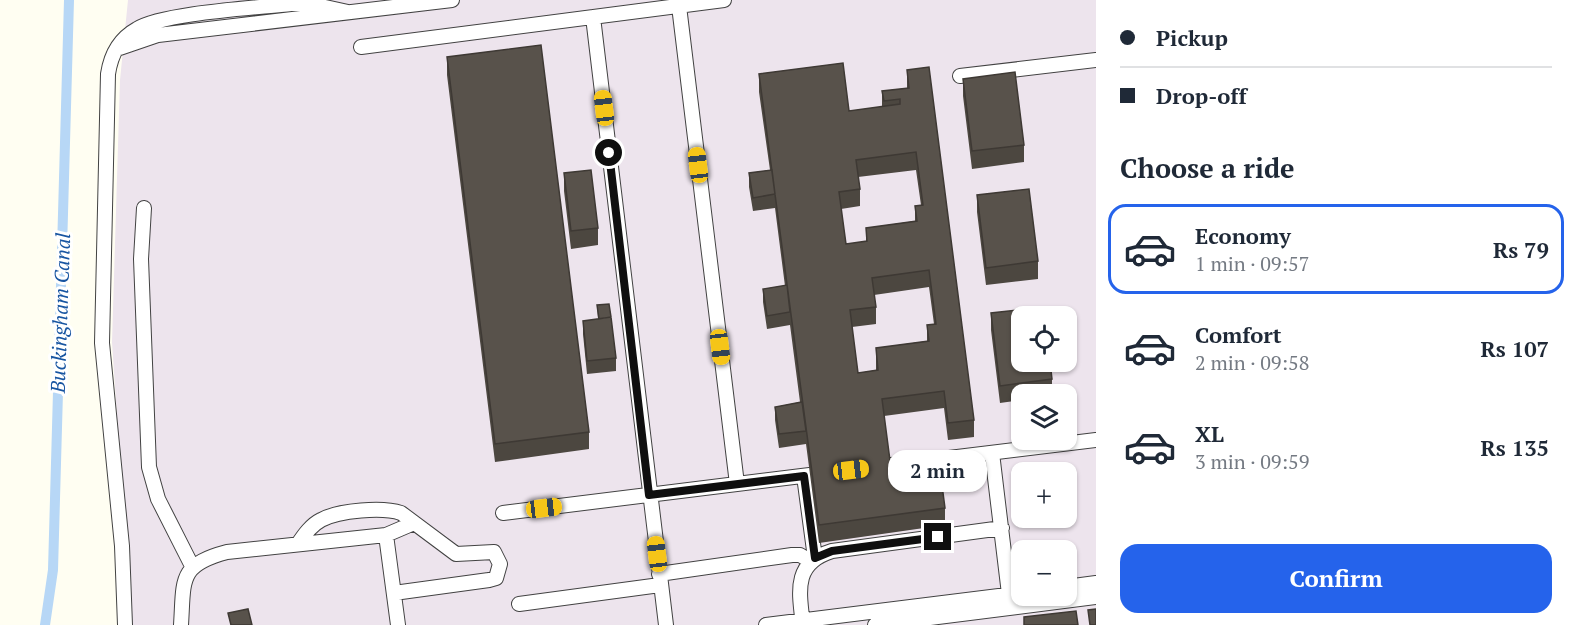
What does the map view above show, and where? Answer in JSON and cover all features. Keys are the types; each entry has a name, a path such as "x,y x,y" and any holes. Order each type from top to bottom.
{"lane":[{"path":"125,625 122,546 102,351 108,74 113,52 133,42 158,35 452,0"},
{"path":"361,47 724,0"},
{"path":"679,6 737,484"},
{"path":"593,17 666,625"},
{"path":"960,76 1096,60"},
{"path":"144,208 141,259 148,467 158,499 192,566"},
{"path":"863,469 1096,440"},
{"path":"992,453 1011,574"},
{"path":"502,513 840,471"},
{"path":"804,476 812,560"},
{"path":"298,544 310,528 332,515 391,509 401,513 456,554 494,552 500,564 496,578 489,580 394,593"},
{"path":"181,625 184,581 192,566 208,557 227,552 386,535 414,523"},
{"path":"803,623 802,576 812,560 832,551 1002,528"},
{"path":"386,535 398,625"},
{"path":"519,604 792,555 800,555 812,560"},
{"path":"1077,586 1096,584"},
{"path":"766,625 803,623 1011,595"},
{"path":"875,625 1096,597"}],"shaded area":[{"path":"128,0 1096,0 1096,625 131,625 112,342 120,80"}],"building":[{"path":"541,45 589,432 495,444 447,57"},
{"path":"843,63 849,111 900,104 900,99 884,101 882,91 909,88 907,70 929,67 974,420 948,423 944,391 882,399 892,476 940,470 945,508 819,525 759,74","holes":["916,152 923,205 915,206 917,221 866,228 867,241 846,244 839,192 860,189 856,160","929,270 936,324 927,325 929,341 876,348 878,370 858,373 850,310 876,307 872,278"]},
{"path":"1015,72 1024,145 972,151 963,79"},
{"path":"591,170 598,228 571,231 564,173"},
{"path":"772,170 775,194 753,198 749,173"},
{"path":"1029,189 1038,261 986,268 977,195"},
{"path":"787,285 790,312 767,316 763,289"},
{"path":"609,304 611,317 599,319 597,305"},
{"path":"1011,311 1011,372 1051,372 1052,379 1000,386 991,313"},
{"path":"611,317 616,358 587,361 583,321"},
{"path":"802,402 806,431 779,434 775,407"},
{"path":"248,609 252,625 231,625 228,613"},
{"path":"1096,609 1096,625 1090,625 1088,610"},
{"path":"1076,611 1078,625 1024,625 1024,617"}],"waterway":[{"name":"Buckingham Canal","path":"45,625 53,570 69,0"}],"route":[{"path":"609,153 649,495 804,476 815,558 832,551 938,537"}]}
